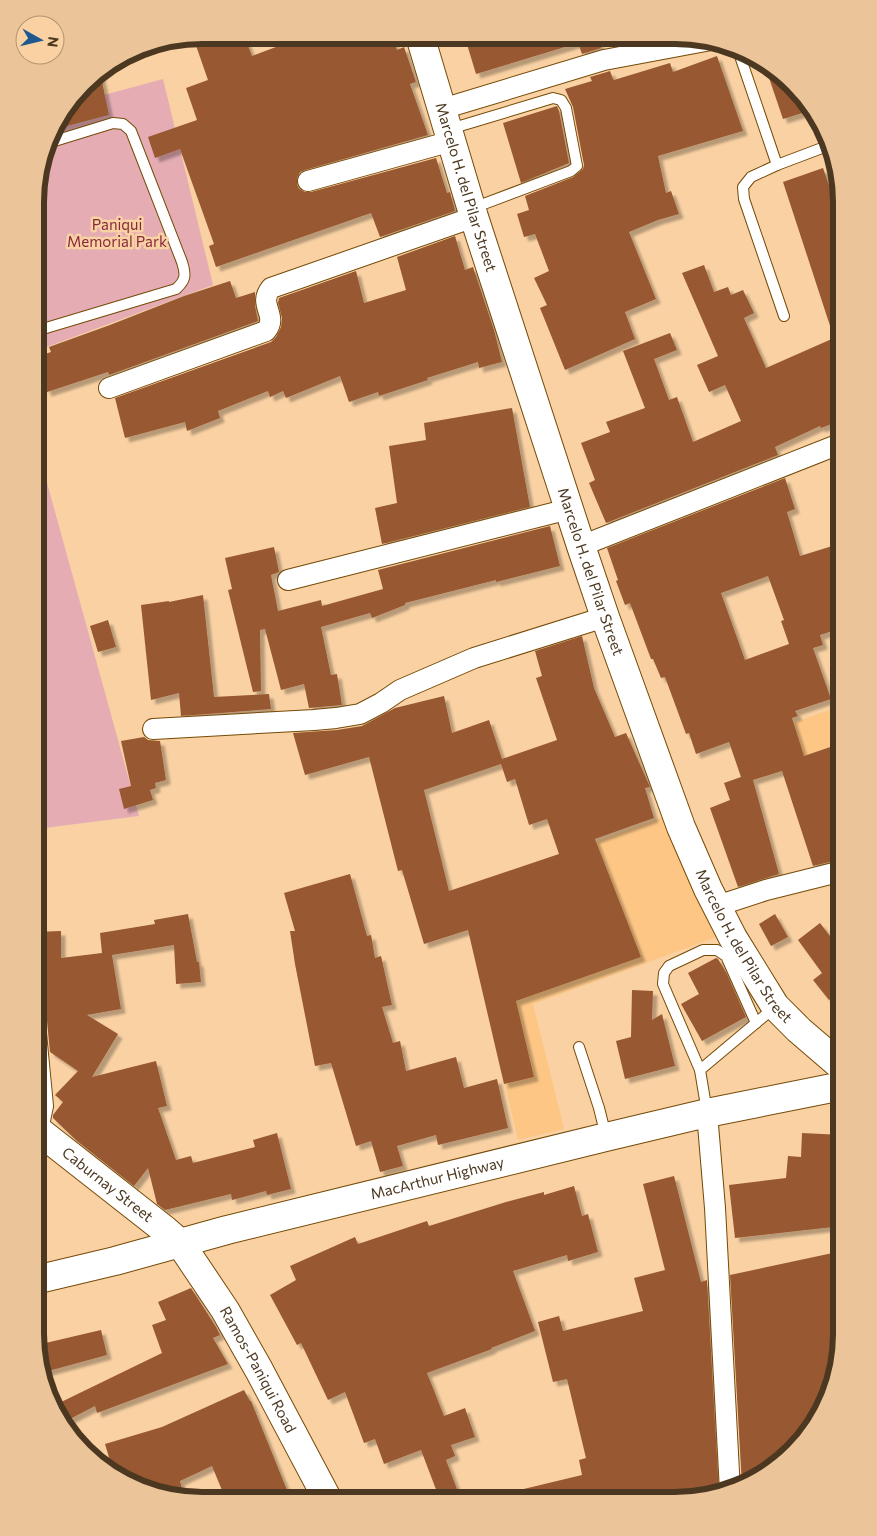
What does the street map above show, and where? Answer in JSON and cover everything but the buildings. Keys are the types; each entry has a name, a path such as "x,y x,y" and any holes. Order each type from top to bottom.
{"main road":[{"name":"Marcelo H. del Pilar Street","path":"422,44 473,213 581,546 682,827 766,1015 799,1030 833,1059"},
{"name":"MacArthur Highway","path":"44,1278 115,1261 236,1228 606,1137 707,1113 833,1088"},
{"name":"Caburnay Street","path":"44,1135 180,1243"},
{"name":"Ramos-Paniqui Road","path":"180,1243 225,1310 324,1492"}],"street":[{"path":"308,181 448,126 604,60 687,45"},
{"path":"109,388 266,331 270,325 266,302 267,294 272,288 473,213"},
{"path":"581,546 833,447"},
{"path":"288,580 569,509"},
{"path":"153,729 314,720 360,714 400,690 474,658 605,617"},
{"path":"717,906 766,890 833,873"},
{"path":"707,1113 715,1208 730,1483"}],"lane":[{"path":"740,58 777,165"},
{"path":"448,126 553,98 561,100 566,108 577,166 571,171 473,213"},
{"path":"44,329 176,289 182,283 185,273 131,131 123,124 113,123 57,139"},
{"path":"784,316 744,198 743,187 751,177 777,165 824,148"},
{"path":"700,1070 766,1015 726,956 717,950 703,950 669,966 664,972 663,984 700,1070 707,1113"},
{"path":"578,1047 599,1108 606,1137"}],"shaded area":[{"path":"833,708 833,782 814,787 793,723"},
{"path":"671,814 717,937 533,1004 564,1129 518,1140 459,888 596,842"}],"green space":[{"name":"Paniqui Memorial Park","path":"163,79 213,285 44,348 45,181 56,141 65,123 80,102"},
{"path":"44,472 139,816 44,828"}]}
